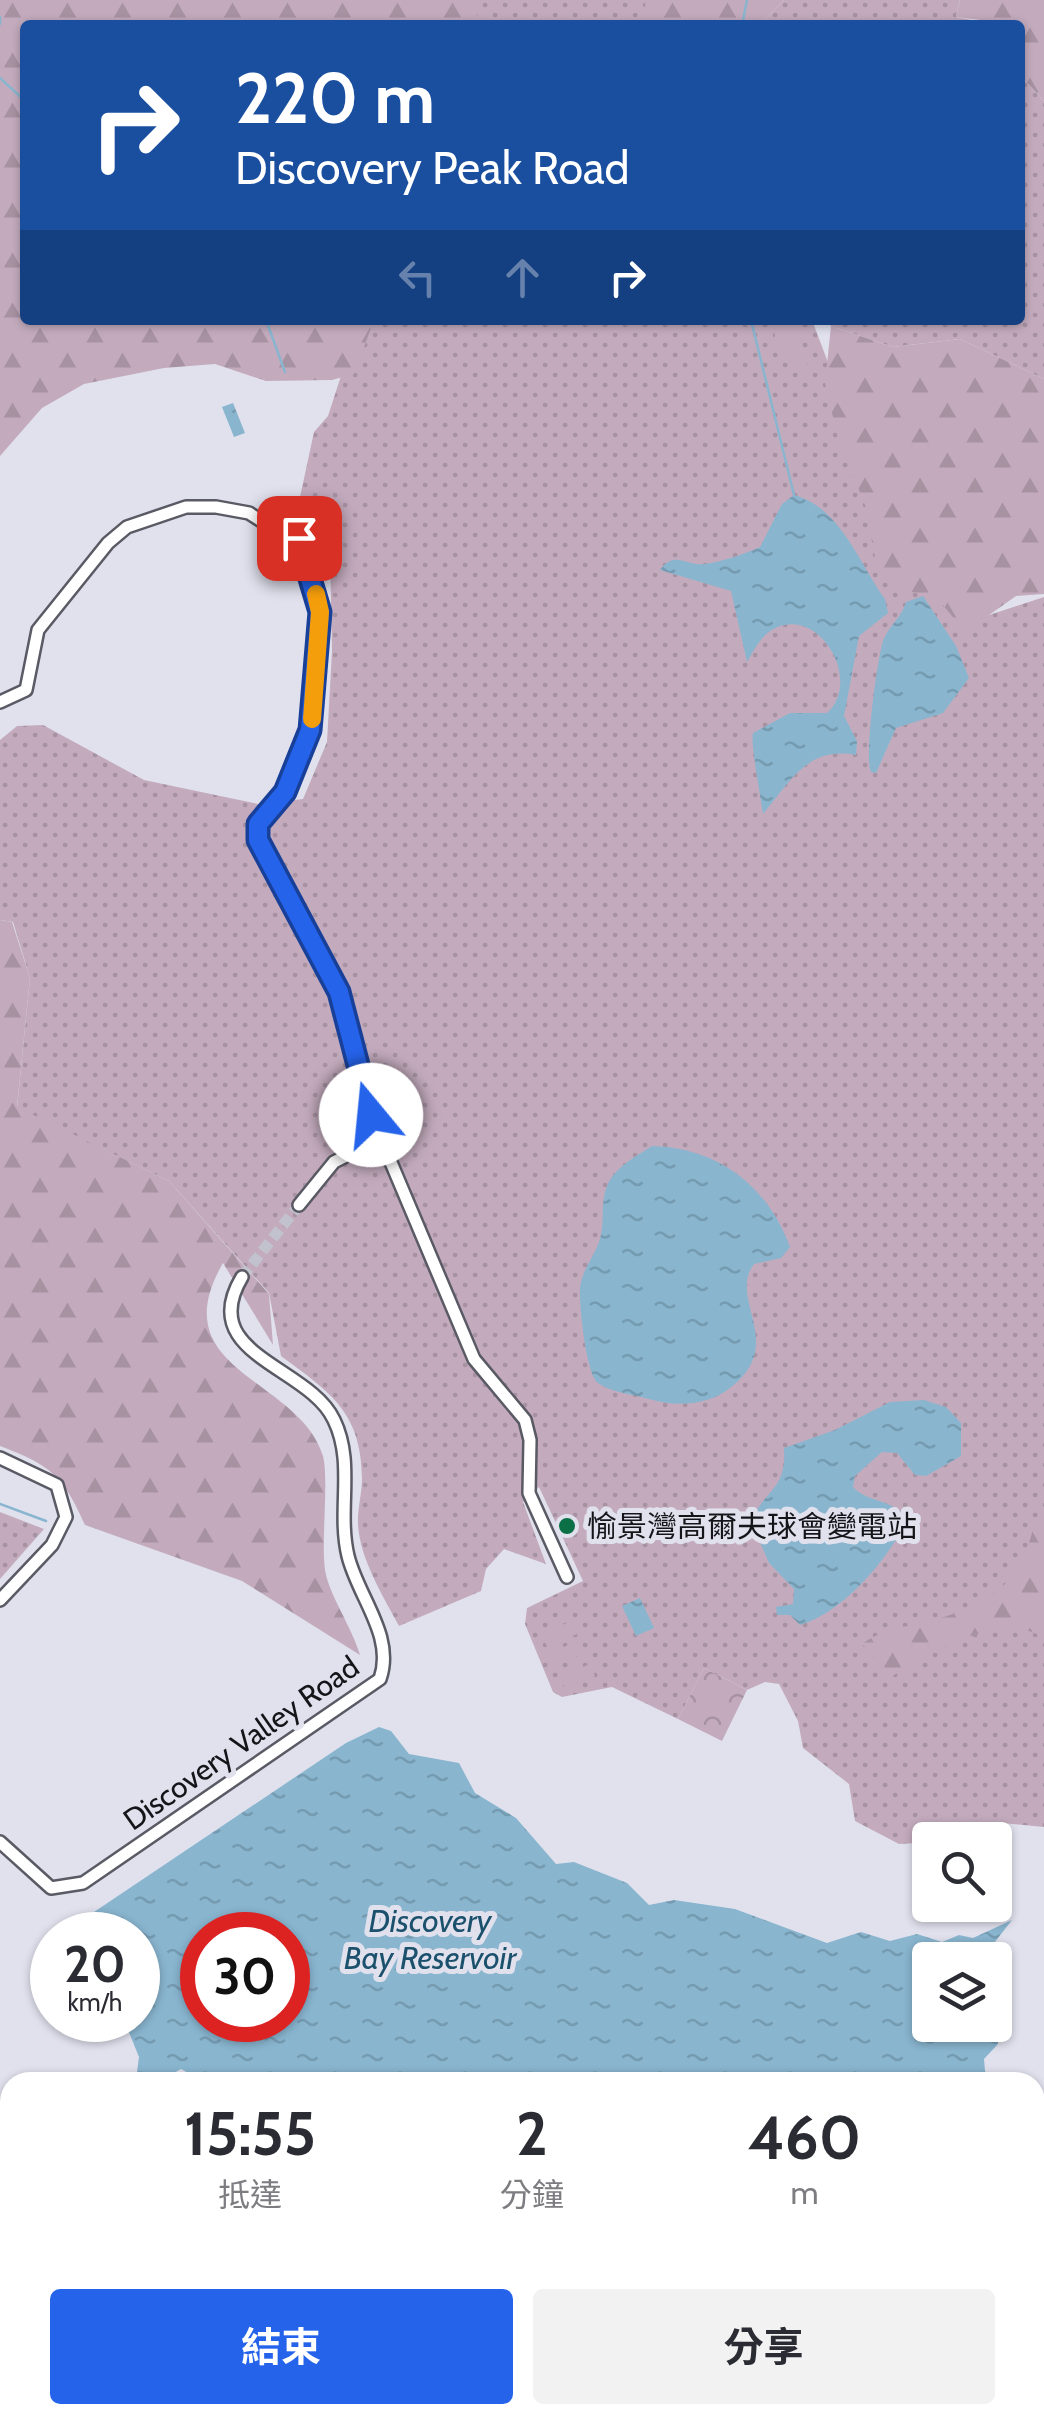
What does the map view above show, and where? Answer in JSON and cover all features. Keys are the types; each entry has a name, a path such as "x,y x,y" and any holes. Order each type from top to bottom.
{"street":[{"path":"0,702 26,690 38,630 108,543 127,526 186,507 216,508 249,513 291,540 285,552 288,560 305,562 320,612 310,730 285,792 258,824 258,840 339,992 358,1072 381,1138 474,1359 525,1420 530,1440 529,1493 567,1577"},
{"path":"299,1204 334,1162 381,1138"},
{"name":"Discovery Valley Road","path":"0,1842 50,1888 86,1881 380,1678 386,1652 347,1553 343,1517 346,1466 336,1423 316,1394 240,1339 232,1309 242,1277"},
{"path":"0,1458 57,1485 66,1518 52,1544 0,1600"}],"green space":[{"path":"0,0 478,0 476,20 20,20 20,325 372,325 354,374 332,380 266,381 215,364 164,368 84,384 42,408 0,456"},
{"path":"464,0 678,0 684,20 465,20"},
{"path":"646,0 784,0 765,20 643,20"},
{"path":"784,0 960,0 956,17 972,20 765,20"},
{"path":"960,0 1044,0 1044,101 1025,80 1025,20 956,17"},
{"path":"1025,80 1044,101 1044,379 960,339 893,347 831,326 1025,325"},
{"path":"357,325 814,325 901,556 983,617 1044,597 1044,1827 1012,1822 912,1822 912,1843 899,1844 855,1821 849,1784 803,1748 798,1721 779,1684 765,1682 747,1690 704,1668 678,1719 612,1687 562,1697 553,1692 525,1624 527,1608 583,1581 539,1487 523,1502 546,1564 504,1549 486,1569 481,1591 399,1626 373,1577 360,1538 362,1478 356,1436 328,1393 281,1356 269,1293 169,1181 17,1108 30,978 13,922 0,920 0,740 17,726 43,725 144,780 258,804 303,799 327,742 332,651 330,556 300,497 314,432 328,416"},
{"path":"774,325 798,325 809,374 775,340"},
{"path":"831,326 893,347 960,339 1044,379 1044,594 1016,596 965,632 938,599 893,587 875,557 865,505 838,438 825,383"},
{"path":"0,920 12,922 30,978 17,1107 169,1181 269,1294 273,1345 223,1263 208,1299 209,1328 221,1351 240,1371 309,1429 323,1456 325,1570 360,1655 242,1581 85,1525 53,1474 0,1446"},
{"path":"0,1512 44,1529 0,1579"},
{"path":"1044,1521 1044,1638 1026,1630 987,1631 946,1647 892,1676 862,1644 890,1630 961,1611 994,1594 1017,1568 1033,1529"},
{"path":"571,1621 577,1634 547,1647 542,1634"},
{"path":"580,1640 585,1653 555,1666 550,1653"},
{"path":"590,1664 595,1676 565,1689 560,1677"},
{"path":"704,1668 747,1690 722,1741 678,1719"}],"water":[{"path":"233,403 245,433 234,437 222,407"},
{"path":"794,495 810,502 836,524 885,599 888,613 859,636 844,716 857,741 856,755 839,754 812,761 791,779 763,814 753,733 790,713 827,713 837,699 838,665 818,635 804,627 787,625 766,634 747,662 731,591 660,570 670,561 711,563 760,547 782,504"},
{"path":"923,596 956,646 969,678 943,713 896,728 876,773 871,772 870,729 883,641 906,602"},
{"path":"652,1146 698,1154 737,1174 768,1205 790,1247 781,1258 754,1264 748,1278 756,1339 747,1371 730,1388 701,1402 659,1402 609,1389 594,1377 587,1354 580,1289 600,1239 605,1193 620,1168"},
{"path":"924,1400 946,1407 961,1423 961,1456 926,1476 915,1475 897,1453 882,1452 855,1476 853,1487 902,1512 908,1519 899,1535 877,1567 833,1609 800,1625 790,1615 777,1615 776,1607 793,1604 794,1589 769,1563 751,1522 778,1482 784,1448 835,1430 890,1402"},
{"path":"640,1598 654,1628 636,1636 622,1606"},
{"name":"Discovery Bay Reservoir","path":"379,1727 391,1731 409,1754 459,1763 475,1793 516,1818 556,1864 574,1862 627,1883 649,1905 674,1900 735,1909 827,1943 861,1932 890,1941 917,1934 942,1942 912,1942 912,2042 998,2042 984,2059 985,2072 137,2072 139,2057 133,2042 160,2042 160,1912 94,1912 346,1743"},
{"name":"Discovery Bay Reservoir","path":"1010,1922 995,1942 942,1942 959,1935 973,1938"}],"waterway":[{"path":"743,20 747,0"},
{"path":"0,17 0,24"},
{"path":"0,78 20,96"},
{"path":"268,325 285,372"},
{"path":"752,325 794,495"},
{"path":"0,1504 46,1521"}],"tunnel":[{"path":"242,1277 299,1205"}],"slow traffic":[{"path":"312,719 320,612 316,594"}],"place":[{"name":"愉景灣高爾夫球會變電站","path":"567,1526"}],"route":[{"path":"299,538 311,548 305,562 320,612 310,730 285,792 258,824 258,840 301,914 339,992 371,1115"}]}
